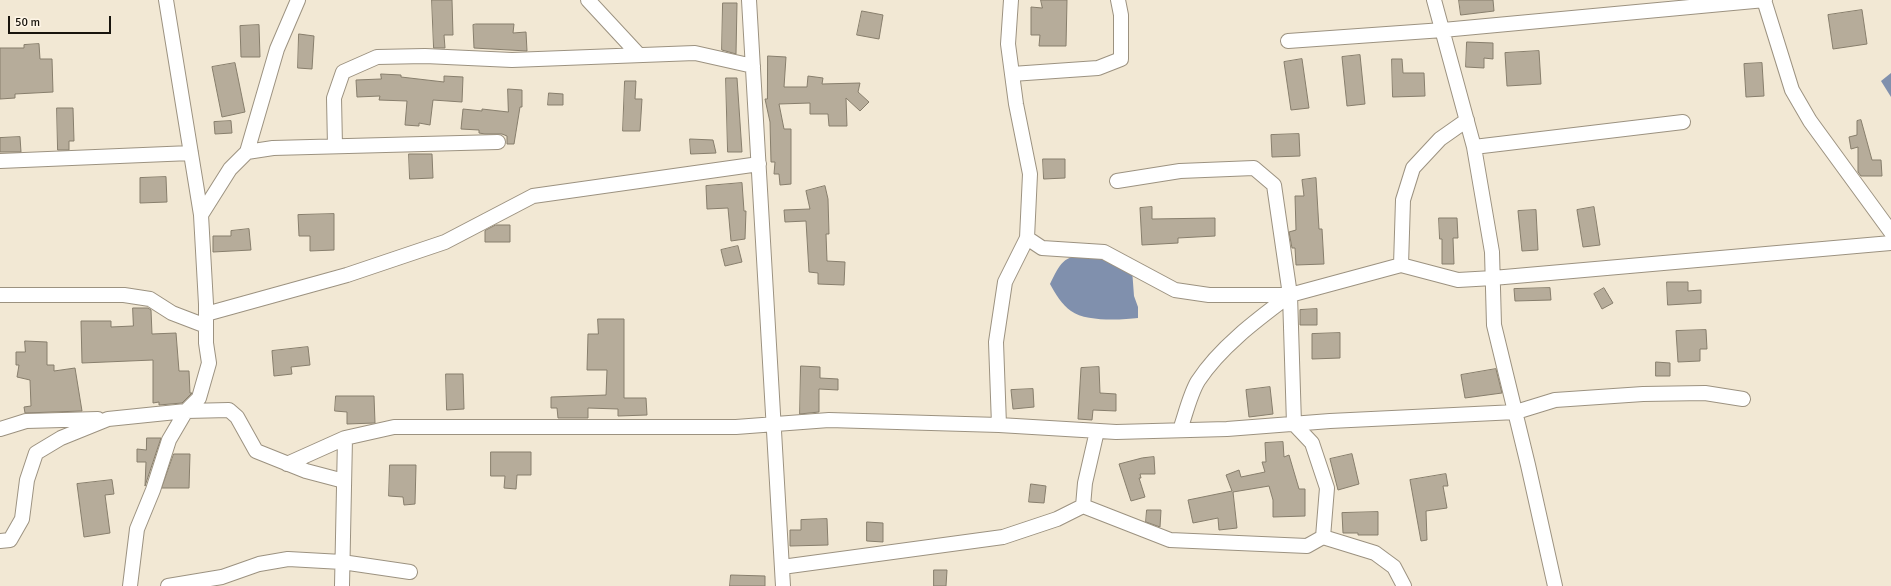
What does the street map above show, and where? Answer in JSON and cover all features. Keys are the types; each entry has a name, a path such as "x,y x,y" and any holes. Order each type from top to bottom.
{"street":[{"path":"130,586 137,529 153,490 169,440 186,411 199,398 205,382 209,363 201,216 166,0"},
{"path":"201,216 230,169 247,152 277,49 298,0"},
{"path":"588,0 639,55"},
{"path":"749,0 783,586"},
{"path":"999,425 996,342 1005,282 1027,238 1030,174 1016,104 1008,44 1011,0"},
{"path":"1012,74 1098,68 1121,59 1121,15 1118,0"},
{"path":"1434,0 1474,147 1492,252 1494,278 1494,326 1516,412 1555,586"},
{"path":"1288,41 1443,30 1764,0 1792,90 1814,127 1891,232"},
{"path":"334,146 334,98 343,72 377,57 425,56 512,60 695,53 753,66"},
{"path":"1401,265 1403,200 1413,168 1440,139 1467,120"},
{"path":"1474,147 1683,122"},
{"path":"247,152 273,148 498,142"},
{"path":"0,161 191,153"},
{"path":"0,295 124,295 150,299 172,313 206,320 445,242 533,196 759,164"},
{"path":"1117,181 1180,171 1254,168 1274,185 1290,295 1294,424 1312,443 1327,488 1323,537"},
{"path":"1027,238 1042,248 1104,252 1175,290 1209,295 1290,295 1401,265 1458,280 1891,243"},
{"path":"1180,430 1197,382 1220,354 1250,326 1290,295"},
{"path":"287,464 345,438 394,427 736,427 829,420 999,425 1097,431 1180,430 1227,429 1516,412 1555,400 1643,394 1705,393 1743,399"},
{"path":"0,429 26,421 108,419 186,411 229,410 237,417 256,451 306,471 344,481"},
{"path":"0,541 10,540 22,518 27,480 36,453 61,438 108,419"},
{"path":"1083,506 1085,483 1097,431"},
{"path":"342,586 345,438"},
{"path":"782,567 1003,538 1057,519 1083,506 1170,540 1307,546 1323,537 1375,553 1394,568 1404,586"},
{"path":"168,586 222,577 259,564 288,559 342,562 410,572"}],"water":[{"path":"1891,73 1891,97 1881,81"},
{"path":"1088,254 1132,269 1134,296 1138,307 1138,318 1113,320 1094,319 1077,315 1071,311 1056,295 1050,284 1063,262 1079,255"}],"building":[{"path":"432,0 452,0 453,35 444,35 445,48 434,48"},
{"path":"1041,0 1067,0 1066,46 1039,46 1040,35 1031,35 1031,7 1042,8"},
{"path":"1459,0 1493,0 1494,11 1461,15"},
{"path":"723,3 737,3 736,54 722,50"},
{"path":"1862,10 1867,44 1833,49 1828,15"},
{"path":"862,11 883,15 879,39 857,35"},
{"path":"514,24 513,33 526,32 527,51 474,48 473,25"},
{"path":"259,25 260,57 241,57 240,26"},
{"path":"299,34 314,36 312,69 298,68"},
{"path":"1467,42 1493,43 1493,59 1484,58 1484,68 1466,67"},
{"path":"39,44 40,59 52,59 53,92 15,94 15,98 0,99 0,48 24,48 24,45"},
{"path":"1539,51 1541,84 1507,86 1505,53"},
{"path":"1360,55 1365,104 1347,106 1342,57"},
{"path":"768,56 786,57 784,87 807,87 808,76 823,78 822,84 860,83 858,92 869,102 860,111 846,98 847,126 829,126 828,114 810,114 810,103 779,104 784,129 791,129 791,184 780,185 779,174 774,174 775,162 771,162 770,122 765,99 767,99"},
{"path":"1302,59 1309,108 1291,110 1284,62"},
{"path":"1392,59 1402,59 1403,73 1424,73 1425,96 1393,97"},
{"path":"235,63 245,112 222,117 212,67"},
{"path":"1762,63 1764,96 1746,97 1744,64"},
{"path":"381,74 401,75 401,77 444,82 444,76 463,77 462,102 433,100 430,125 419,123 419,126 405,125 407,101 379,100 380,96 357,97 356,80 381,79"},
{"path":"726,78 737,78 742,152 728,152"},
{"path":"625,81 636,81 635,99 642,99 640,131 623,131"},
{"path":"508,89 522,90 522,107 520,107 514,144 507,144 507,136 502,134 485,134 479,133 479,130 461,129 463,109 482,111 482,109 508,112"},
{"path":"549,93 563,94 563,105 548,105"},
{"path":"57,108 73,108 74,141 69,141 69,150 58,150"},
{"path":"1861,120 1872,160 1881,160 1882,176 1861,176 1858,172 1858,147 1851,149 1849,137 1857,135 1857,121"},
{"path":"231,121 232,133 215,134 214,122"},
{"path":"1299,134 1300,156 1272,157 1271,135"},
{"path":"20,137 21,152 0,152 0,138"},
{"path":"690,139 713,140 716,153 691,154"},
{"path":"409,154 432,154 433,178 410,179"},
{"path":"1043,159 1065,159 1065,178 1044,179"},
{"path":"166,177 167,202 140,203 140,178"},
{"path":"1316,178 1319,229 1322,229 1324,264 1296,265 1295,248 1292,248 1289,232 1296,230 1295,196 1304,196 1302,180"},
{"path":"742,183 744,211 746,211 745,239 731,241 728,208 707,209 706,186"},
{"path":"825,186 828,199 829,234 826,234 827,261 845,262 844,285 818,284 818,273 809,272 806,221 785,222 784,210 810,209 806,191"},
{"path":"1152,207 1152,219 1215,218 1215,236 1178,238 1178,243 1142,245 1140,208"},
{"path":"1594,207 1600,245 1583,247 1577,210"},
{"path":"1536,210 1538,250 1522,251 1518,211"},
{"path":"334,214 334,250 310,251 310,236 299,236 298,215"},
{"path":"1439,218 1457,218 1458,238 1453,238 1454,264 1442,264 1442,239 1440,239"},
{"path":"496,225 510,225 510,242 485,242 485,231"},
{"path":"249,229 251,250 213,252 213,236 231,236 231,231"},
{"path":"738,246 742,262 725,266 721,250"},
{"path":"1667,282 1688,282 1688,291 1701,290 1701,303 1668,305"},
{"path":"1550,288 1551,300 1515,301 1514,289"},
{"path":"1604,288 1613,303 1602,309 1594,294"},
{"path":"133,308 148,308 151,310 152,334 176,333 179,371 189,371 190,393 192,393 182,403 159,405 159,402 153,403 153,360 82,363 81,321 111,321 111,327 133,326"},
{"path":"1317,309 1317,325 1300,325 1300,310"},
{"path":"598,319 624,319 624,398 646,398 647,415 618,416 618,409 588,408 588,418 558,418 557,408 551,408 551,397 606,395 607,370 587,370 588,334 598,334"},
{"path":"1706,330 1707,349 1700,349 1700,361 1678,362 1676,331"},
{"path":"1340,333 1340,358 1312,359 1312,334"},
{"path":"25,341 47,342 47,365 54,365 54,371 75,368 82,411 25,413 24,407 31,406 30,380 17,377 19,365 16,365 16,352 25,352"},
{"path":"308,347 310,365 291,367 292,374 274,376 272,351"},
{"path":"1656,362 1670,363 1670,376 1656,376"},
{"path":"801,366 820,367 820,378 838,379 838,390 819,389 819,412 800,414"},
{"path":"1099,367 1100,393 1116,394 1116,411 1093,410 1092,420 1078,419 1081,368"},
{"path":"1496,369 1502,393 1465,398 1461,375"},
{"path":"446,374 463,374 464,409 447,410"},
{"path":"1270,387 1273,414 1249,417 1246,390"},
{"path":"1033,389 1034,407 1013,409 1011,390"},
{"path":"336,396 374,396 375,423 347,424 347,412 335,411"},
{"path":"147,438 161,438 145,486 146,462 137,462 137,449 146,450"},
{"path":"1283,442 1284,457 1289,455 1299,489 1305,489 1305,516 1273,517 1273,500 1269,486 1233,492 1237,528 1219,530 1218,518 1193,523 1188,500 1232,491 1226,475 1239,470 1241,477 1265,472 1262,462 1266,462 1265,443"},
{"path":"491,452 531,452 531,475 517,475 516,489 504,488 505,476 491,476"},
{"path":"174,454 190,454 189,488 162,488"},
{"path":"1352,454 1359,484 1338,490 1330,459"},
{"path":"1154,457 1155,474 1140,474 1141,478 1139,478 1145,497 1131,501 1119,464 1142,458"},
{"path":"390,465 416,465 415,504 404,505 403,497 389,496"},
{"path":"1446,474 1448,486 1443,486 1447,508 1426,511 1427,540 1421,541 1410,480"},
{"path":"112,480 114,494 105,495 110,533 84,537 77,484"},
{"path":"1031,484 1046,486 1044,503 1029,502"},
{"path":"1147,510 1161,510 1160,527 1146,522"},
{"path":"1378,512 1378,535 1343,533 1342,513"},
{"path":"827,519 828,545 790,546 790,530 801,530 801,520"},
{"path":"867,522 883,523 883,542 867,541"},
{"path":"934,570 947,570 946,586 934,586"},
{"path":"731,575 765,576 765,586 730,586"}]}
